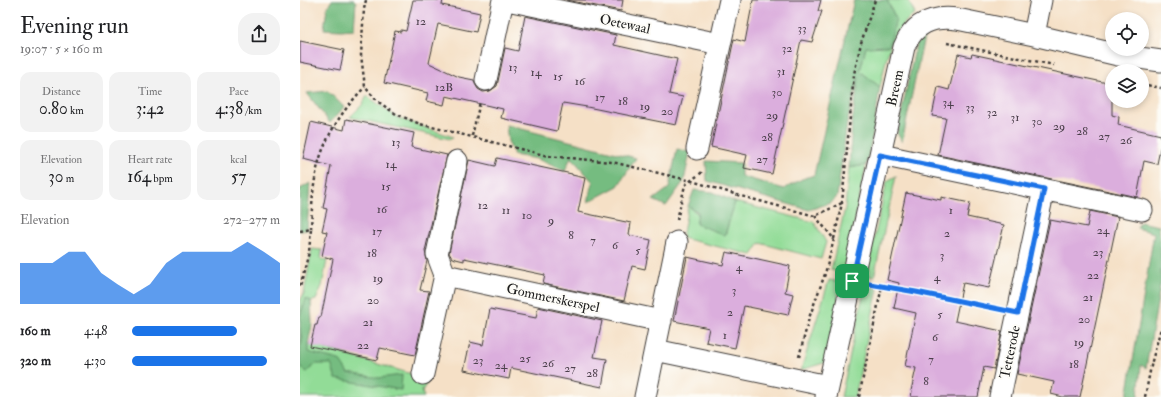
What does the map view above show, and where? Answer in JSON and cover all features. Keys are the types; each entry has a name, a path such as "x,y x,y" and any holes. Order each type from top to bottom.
{"street":[{"path":"486,80 503,0"},
{"name":"Oetewaal","path":"507,0 720,44"},
{"path":"697,149 730,0"},
{"path":"1034,35 1041,0"},
{"name":"Breem","path":"827,391 904,46 912,32 918,26 931,20 949,18 1034,35 1118,55 1161,61"},
{"path":"880,155 1142,210"},
{"path":"423,374 445,274 437,254 457,161"},
{"name":"Tetterode","path":"1000,397 1044,189"},
{"path":"645,397 677,242"},
{"name":"Gommerskerspel","path":"445,274 661,321"},
{"path":"655,350 827,391"}],"path":[{"path":"366,0 361,55 365,87 377,101 396,114 420,124 548,156 612,162 692,181 815,216 834,239"},
{"path":"798,361 809,318 834,239 842,203 854,74 861,43 875,0"},
{"path":"942,42 1059,66"},
{"path":"472,136 486,80"},
{"path":"1149,85 1161,88"},
{"path":"300,287 309,252 316,174 326,142 340,117 365,87"},
{"path":"677,242 673,240 685,185 701,173 704,159 696,153 697,149"},
{"path":"815,216 842,203"},
{"path":"300,231 311,229"},
{"path":"824,274 852,281 1018,313"},
{"path":"859,397 882,286"},
{"path":"1145,397 1152,361 1161,328"}],"green space":[{"path":"332,0 354,0 356,2 354,29 324,29 327,8"},
{"path":"854,0 887,0 896,19 889,46 866,47 860,71 880,87 873,134 866,165 849,168 852,123 859,76 847,123 837,197 830,203 809,210 707,181 706,161 741,163 741,176 784,189 802,179 814,175"},
{"path":"887,0 908,0 915,14 906,21 894,37 887,56 880,87 860,71 866,47 896,19"},
{"path":"924,37 902,142 897,133 916,44"},
{"path":"328,91 344,107 330,123 307,93"},
{"path":"367,96 398,118 453,137 450,139 350,117 362,105"},
{"path":"506,125 636,158 618,186 588,202 593,182 571,157 565,171 537,159 514,155 508,141"},
{"path":"677,149 690,152 684,181 666,206 653,200 669,188"},
{"path":"866,165 844,274 831,270 845,208 849,168"},
{"path":"896,176 874,277 866,275 887,181"},
{"path":"310,183 307,230 300,231 300,189"},
{"path":"694,190 713,192 735,202 725,235 696,224 698,212 688,206"},
{"path":"735,202 814,222 826,242 821,259 760,243 752,255 682,238 688,206 725,235"},
{"path":"1140,222 1159,226 1161,281 1146,368 1141,365 1138,397 1127,397 1154,233 1137,228"},
{"path":"312,249 322,250 321,259 327,260 322,286 316,300 311,301 306,298 300,316 300,302 304,293"},
{"path":"829,280 841,282 827,362 801,370"},
{"path":"865,286 878,288 855,397 841,397"},
{"path":"306,298 311,301 312,325 308,352 339,360 348,373 379,378 402,375 401,390 336,379 331,364 316,364 307,372 300,366 300,348 302,342 300,316"},
{"path":"300,328 302,342 429,379 422,391 424,397 300,397"}],"building":[{"path":"413,0 443,0 442,5 480,13 476,32 438,24 429,63 459,77 474,80 478,89 483,92 490,91 497,86 505,48 518,51 525,16 616,35 614,45 677,59 669,94 683,97 676,125 563,103 557,131 501,118 503,109 446,96 444,105 426,101 428,93 384,83 395,31 406,31"},
{"path":"566,0 623,0 621,11"},
{"path":"753,0 821,0 818,11 822,11 812,42 801,40 772,174 744,168 747,155 711,147 734,39 745,42"},
{"path":"300,41 344,50 340,70 300,62"},
{"path":"958,54 971,57 972,54 1105,82 1105,108 1112,108 1112,115 1119,117 1118,125 1161,135 1161,144 1157,164 1144,161 1137,197 938,155 946,118 932,116 938,87 949,90"},
{"path":"346,119 414,133 411,147 447,155 425,251 427,261 420,290 429,291 415,355 380,348 377,360 310,346 315,325 317,325 319,317 321,317 333,259 322,256 327,232 322,231 327,209 323,208 331,166 303,159 311,122 344,130"},
{"path":"497,158 585,178 578,212 631,223 629,235 651,240 645,269 632,266 624,301 543,284 545,275 464,258 464,261 452,258 449,253 469,160 495,166"},
{"path":"906,193 941,200 941,197 970,203 967,217 1004,225 989,288 963,283 955,321 1002,331 994,369 984,367 978,397 911,397 916,368 905,366 916,313 894,308 899,283 887,280"},
{"path":"1090,211 1118,217 1080,397 1063,397 1051,394 1054,382 1017,374 1050,220 1087,227"},
{"path":"726,252 790,266 785,292 793,294 788,315 744,306 735,348 706,342 709,328 674,321 687,257 723,265"},
{"path":"538,307 602,321 594,357 607,359 602,387 511,368 509,379 464,370 470,342 483,345 490,309 536,318"}],"route":[{"path":"880,155 1044,189 1018,313 916,292 852,281 880,155"}]}
